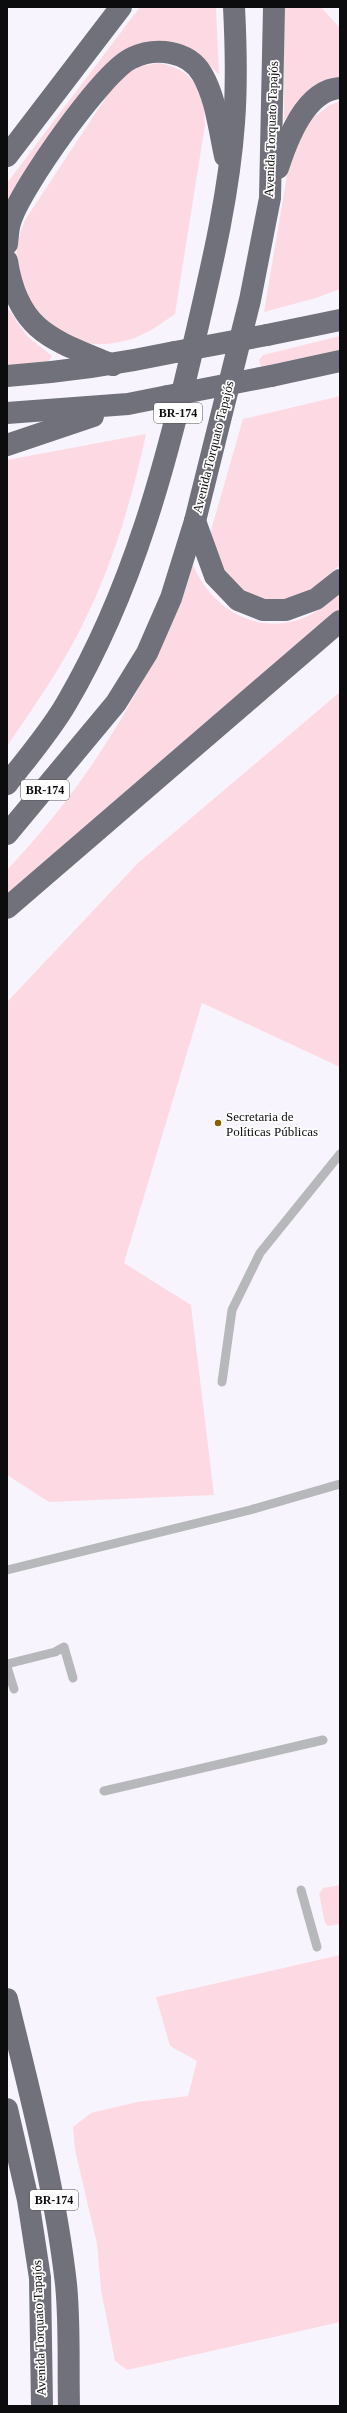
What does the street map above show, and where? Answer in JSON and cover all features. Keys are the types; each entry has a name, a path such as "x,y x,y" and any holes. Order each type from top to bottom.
{"highway":[{"path":"7,156 121,7"},
{"name":"BR-174","path":"7,784 43,739 66,704 114,611 137,552 179,408 214,253 229,170 234,123 236,58 234,7"},
{"name":"Avenida Torquato Tapajós","path":"7,834 116,703 147,653 171,598 195,520 250,300 270,198 274,7"},
{"path":"7,244 10,220 42,166 104,81 131,58 156,50 181,55 201,73 212,97 229,170"},
{"path":"270,198 286,143 300,116 318,97 340,88"},
{"path":"7,260 10,282 24,314 42,331 68,346 113,365"},
{"path":"301,329 340,308"},
{"path":"7,376 57,373 113,365 301,329 340,320"},
{"path":"7,413 61,411 128,404 340,361"},
{"path":"7,445 128,404"},
{"path":"195,520 215,576 238,600 263,610 286,610 316,599 340,580"},
{"path":"7,908 340,622"},
{"path":"7,766 66,704"},
{"name":"Avenida Torquato Tapajós","path":"7,1999 45,2158 58,2221 66,2287 69,2406"},
{"name":"Avenida Torquato Tapajós","path":"7,2109 28,2200 40,2278 42,2406"}],"lane":[{"path":"222,1382 232,1310 260,1253 340,1154"},
{"path":"7,1570 250,1510 340,1484"},
{"path":"14,1689 7,1665 56,1652 64,1647 73,1678"},
{"path":"104,1791 323,1740"},
{"path":"301,1890 317,1946"}],"shaded area":[{"path":"140,7 216,7 219,75 202,57 154,43 7,208 7,183"},
{"path":"284,7 321,7 340,28 340,80 293,109 284,121"},
{"path":"159,63 171,66 181,71 195,84 202,102 205,125 175,314 151,330 135,338 117,343 89,344 74,339 59,331 46,320 35,307 26,292 20,277 17,261 18,240 25,220 118,79 137,67"},
{"path":"340,101 340,289 316,298 264,312 290,157 311,119 330,105"},
{"path":"7,307 27,336 52,356 47,364 7,365"},
{"path":"340,336 340,350 264,368 261,366 259,360 263,355"},
{"path":"340,396 340,565 312,589 299,596 276,600 261,598 247,593 235,585 225,574 213,546 211,530 243,419"},
{"path":"146,434 120,533 92,605 73,644 55,674 7,746 7,460"},
{"path":"193,565 201,581 212,595 225,607 240,616 272,624 290,622 308,616 329,602 340,592 340,612 7,899 7,870 66,801 92,765 116,727 138,689 158,649 177,607"},
{"path":"340,692 340,1067 202,1003 124,1263 191,1305 214,1495 49,1502 7,1475 7,1002 138,863"},
{"path":"340,1885 340,1924 328,1926 325,1923 319,1894 323,1888"},
{"path":"340,1955 340,2322 127,2370 115,2361 101,2290 97,2244 75,2150 73,2127 91,2113 137,2102 188,2096 197,2061 170,2046 156,1997"}],"place":[{"name":"Secretaria de Políticas Públicas","path":"218,1123"}]}
